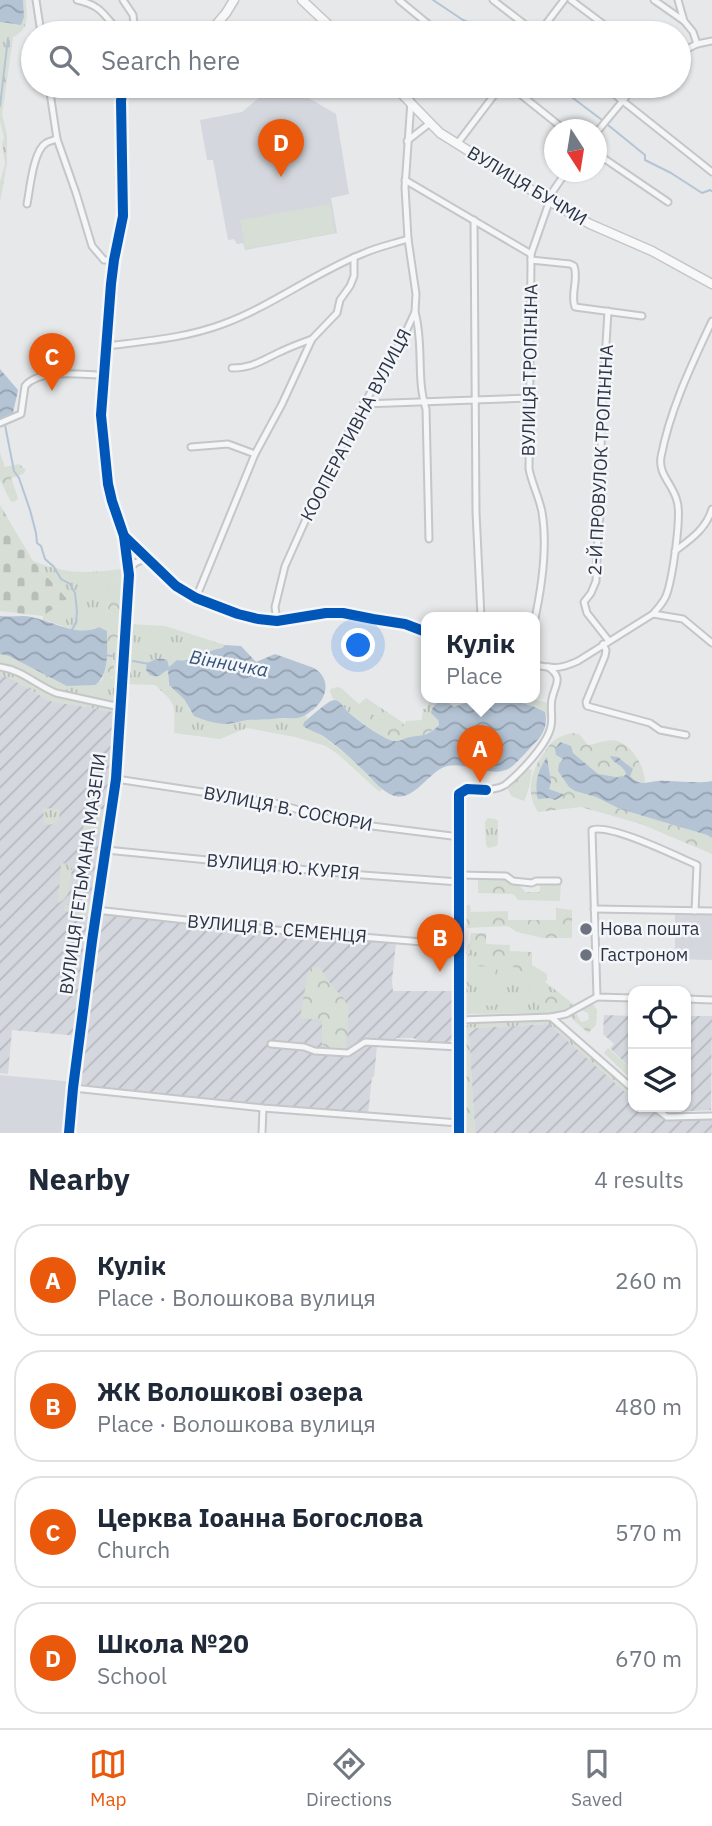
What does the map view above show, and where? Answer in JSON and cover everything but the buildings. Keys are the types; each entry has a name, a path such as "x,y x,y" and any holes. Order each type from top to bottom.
{"street":[{"path":"36,0 39,21"},
{"path":"77,0 97,6 110,21"},
{"path":"123,0 133,15 134,21"},
{"path":"219,21 234,0"},
{"path":"302,0 324,21"},
{"path":"399,0 424,21"},
{"path":"493,0 521,21"},
{"path":"547,21 564,0"},
{"path":"571,0 599,21"},
{"path":"654,0 684,21"},
{"path":"678,0 684,21"},
{"path":"691,31 697,44"},
{"path":"691,47 712,41"},
{"path":"51,98 57,139 92,246 104,260 114,260"},
{"name":"ВУЛИЦЯ ГЕТЬМАНА МАЗЕПИ","path":"69,1133 96,910 116,779 129,575 124,536 108,484 101,415 114,260 123,216 121,98"},
{"name":"ВУЛИЦЯ БУЧМИ","path":"408,98 440,133 549,201 590,224 652,251 712,284"},
{"path":"457,144 492,98"},
{"path":"525,98 551,119"},
{"path":"619,98 712,172"},
{"path":"607,120 622,100"},
{"name":"КООПЕРАТИВНА ВУЛИЦЯ","path":"277,621 275,607 285,566 324,479 415,312 416,294 408,239 405,180 411,101"},
{"path":"407,141 430,123"},
{"path":"27,204 40,149 44,144 57,139"},
{"path":"607,160 668,202"},
{"path":"405,180 531,257 573,266 576,274 573,302 575,307 642,316"},
{"name":"ВУЛИЦЯ ТРОПІНІНА","path":"536,612 541,590 544,537 542,513 529,469 531,257 549,201 559,182"},
{"path":"474,220 476,512 481,612"},
{"path":"107,346 164,339 221,325 354,257 408,239"},
{"path":"196,597 254,454 282,404 312,340 337,313 340,300 350,286 354,276 354,257"},
{"name":"2-Й ПРОВУЛОК ТРОПІНІНА","path":"606,643 587,613 584,602 596,581 602,498 601,428 608,311"},
{"path":"415,312 420,331 422,395 426,409 429,539"},
{"path":"540,666 562,668 578,661 653,614 665,599 675,551 679,507 663,476 661,456 684,383 712,321"},
{"path":"232,369 253,366 279,352 312,340"},
{"path":"0,423 22,414 25,386 34,378 46,375 103,375"},
{"path":"363,404 530,398"},
{"path":"191,447 229,444 254,454"},
{"path":"675,551 702,529 709,520 712,509"},
{"path":"124,536 176,586 238,614 277,621 326,612 343,612 373,620 405,624 421,630"},
{"path":"129,575 136,562 142,559 150,561"},
{"path":"653,614 683,619 712,643"},
{"path":"606,643 605,656 586,702 587,706 650,723 660,730 686,735"},
{"path":"0,667 22,673 56,693 120,707"},
{"path":"459,1133 459,794 467,789 498,789 506,784 546,740 551,729 551,701 558,681 557,674 548,667"},
{"name":"ВУЛИЦЯ В. СОСЮРИ","path":"116,779 275,803 340,822 460,837"},
{"path":"597,997 592,830 604,828 650,844 697,865 695,911"},
{"name":"ВУЛИЦЯ Ю. КУРІЯ","path":"106,850 460,882"},
{"path":"459,875 506,876 513,881 532,883 536,880 558,881"},
{"path":"594,909 712,911"},
{"name":"ВУЛИЦЯ В. СЕМЕНЦЯ","path":"96,910 277,930 459,945"},
{"path":"459,1020 551,1017 566,1014 597,997 628,998"},
{"path":"691,999 712,1000"},
{"path":"551,1017 628,1085"},
{"path":"271,1044 348,1053 365,1042 459,1047"},
{"path":"73,1088 262,1108 459,1123"},
{"path":"262,1108 262,1133"},
{"path":"660,1112 667,1117 712,1116"}],"shaded area":[{"path":"259,98 309,98 336,114 349,194 331,198 337,233 245,250 243,243 237,244 234,239 228,240 213,160 207,160 200,120 242,112"},
{"path":"0,675 50,701 115,712 111,779 93,934 99,913 396,942 393,991 454,991 454,1038 448,1043 396,1038 395,1047 377,1046 368,1114 263,1107 73,1088 79,1036 12,1030 8,1074 0,1073"},
{"path":"675,911 712,911 712,960 675,959"},
{"path":"604,1015 628,1016 628,1066 610,1048 614,1044 603,1034"},
{"path":"691,1016 712,1016 711,1110 691,1111"},
{"path":"551,1017 628,1085 628,1112 712,1116 712,1133 475,1133 469,1033 476,1028 548,1024"},
{"path":"0,1075 74,1082 69,1133 0,1133"}],"green space":[{"path":"23,0 26,0 26,21 21,21 21,32 13,37 2,115 7,135 7,163 0,202 0,182 5,164 0,121 0,22 10,24 24,17"},
{"path":"330,204 335,233 245,249 240,220"},
{"path":"0,453 5,467 19,464 26,470 23,474 11,478 18,498 16,501 11,502 0,480"},
{"path":"0,505 33,561 67,599 43,616 0,611"},
{"path":"33,561 78,572 123,569 123,583 114,580 105,618 107,631 99,627 85,631 71,629 43,620 43,616 67,599"},
{"path":"114,580 123,583 119,647 112,653 115,674 109,679 103,678 106,655 105,618 109,604 108,584"},
{"path":"130,624 165,626 225,645 195,658 179,660 169,671 168,684 198,718 228,724 305,715 308,719 304,722 348,756 382,789 380,792 326,746 295,737 247,728 220,739 174,733 173,706 155,685 125,684"},
{"path":"119,647 115,712 50,701 0,675 0,654 62,683 101,681 103,678 112,678 115,668 112,653"},
{"path":"341,688 359,704 366,698 405,724 406,721 422,720 423,709 427,709 429,703 437,703 432,706 438,720 432,731 404,740 371,729 347,711 339,701 333,699 331,689"},
{"path":"551,701 552,719 547,719 545,712 521,703"},
{"path":"449,703 464,703 454,707"},
{"path":"368,712 398,729 406,724 406,721 422,721 423,712 437,719 439,725 425,734 393,741 382,737 359,720 360,713"},
{"path":"572,733 579,734 588,745 610,740 628,747 643,770 645,783 631,779 627,763 617,757 611,756 626,771 627,774 622,778 598,775 573,753 561,756 564,759 558,771 569,787 620,809 707,835 712,838 712,854 641,824 581,807 538,812 531,791 534,770 554,741"},
{"path":"528,769 532,770 524,801 511,796 508,789"},
{"path":"86,807 105,810 103,832 83,830"},
{"path":"43,808 60,809 56,823 49,825 44,822"},
{"path":"488,818 498,821 498,842 497,846 488,848 485,822"},
{"path":"84,850 94,851 94,855 83,856 83,871 95,874 77,872 76,900 85,900 89,904 92,918 64,911 64,906 70,902 77,856"},
{"path":"61,863 69,864 72,869 68,893 63,901 58,903"},
{"path":"478,877 510,880 525,892 540,892 540,882 561,882 560,901 518,900 513,894 478,893"},
{"path":"465,905 470,905 471,912 508,911 508,920 556,920 556,908 572,910 572,938 543,938 517,932 508,926 465,928"},
{"path":"471,933 486,933 486,944 510,945 510,951 532,952 532,965 547,974 547,980 544,983 497,959 467,949"},
{"path":"462,946 488,947 511,955 577,1007 562,1013 465,1014 462,1006"},
{"path":"464,953 499,964 519,977 517,980 496,967 473,966 469,974 470,986 463,988"},
{"path":"318,967 349,1006 346,1049 328,1048 322,1044 322,1020 300,1018 308,972 311,968"},
{"path":"474,967 496,967 495,980 473,980"},
{"path":"530,986 540,994 545,988 563,1002 561,1013 542,1013 535,997 526,990"},
{"path":"471,992 495,993 494,1006 471,1005"},
{"path":"592,1003 597,1010 596,1025 588,1033 569,1016 576,1013 581,1022 586,1021 589,1019 588,1013 581,1010"},
{"path":"551,1017 628,1085 628,1095 548,1024 476,1028 470,1031 464,1029 469,1022"},
{"path":"464,1029 470,1031 475,1133 459,1133 459,1034"},
{"path":"608,1048 628,1066 628,1076 604,1053"}],"water":[{"path":"0,0 23,0 24,17 21,25 0,22"},
{"path":"0,369 18,390 13,413 0,420"},
{"path":"0,616 32,617 71,629 90,630 99,627 107,631 107,661 100,681 95,685 67,686 0,654"},
{"path":"225,645 241,646 256,662 275,654 314,668 325,681 324,695 315,708 299,718 218,723 194,716 184,699 169,685 168,670 156,676 150,675 146,670 147,663 155,660 167,660 169,667 177,660 194,658"},
{"path":"335,700 376,733 398,741 426,734 439,725 431,713 437,703 449,703 454,707 464,703 522,703 545,712 546,722 537,741 510,768 494,772 458,765 442,768 412,792 399,796 392,795 378,786 336,746 303,726 304,722 320,709"},
{"path":"560,742 571,746 573,753 598,774 622,778 626,774 610,756 618,757 633,769 630,776 640,782 712,781 712,838 620,809 596,797 575,791 558,771 563,759 556,755 555,749"},
{"path":"547,757 551,783 549,789 565,795 555,800 538,799 538,777"}],"waterway":[{"path":"433,0 465,21"},
{"path":"0,106 8,38"},
{"path":"573,98 601,119"},
{"path":"608,125 645,155 645,160 702,193 712,191"},
{"path":"5,425 14,471 30,510 37,543 41,546 45,559 61,579 70,584 75,593 76,622 71,632"},
{"path":"104,655 112,656"},
{"name":"Вінничка","path":"133,661 149,664"}],"cycle path":[{"path":"121,98 123,216 111,284 101,415 108,484 124,536 176,586 196,598 238,614 277,621 343,613 405,624 421,630"},
{"path":"69,1133 92,941 116,779 129,575 124,536"},
{"path":"459,1133 459,794 467,789 486,790"}],"place":[{"name":"Школа №20","path":"281,177"},
{"name":"Церква Іоанна Богослова","path":"52,391"},
{"name":"Кулік","path":"480,783"},
{"name":"Нова пошта","path":"586,929"},
{"name":"Гастроном","path":"586,955"},
{"name":"ЖК Волошкові озера","path":"440,972"}]}
